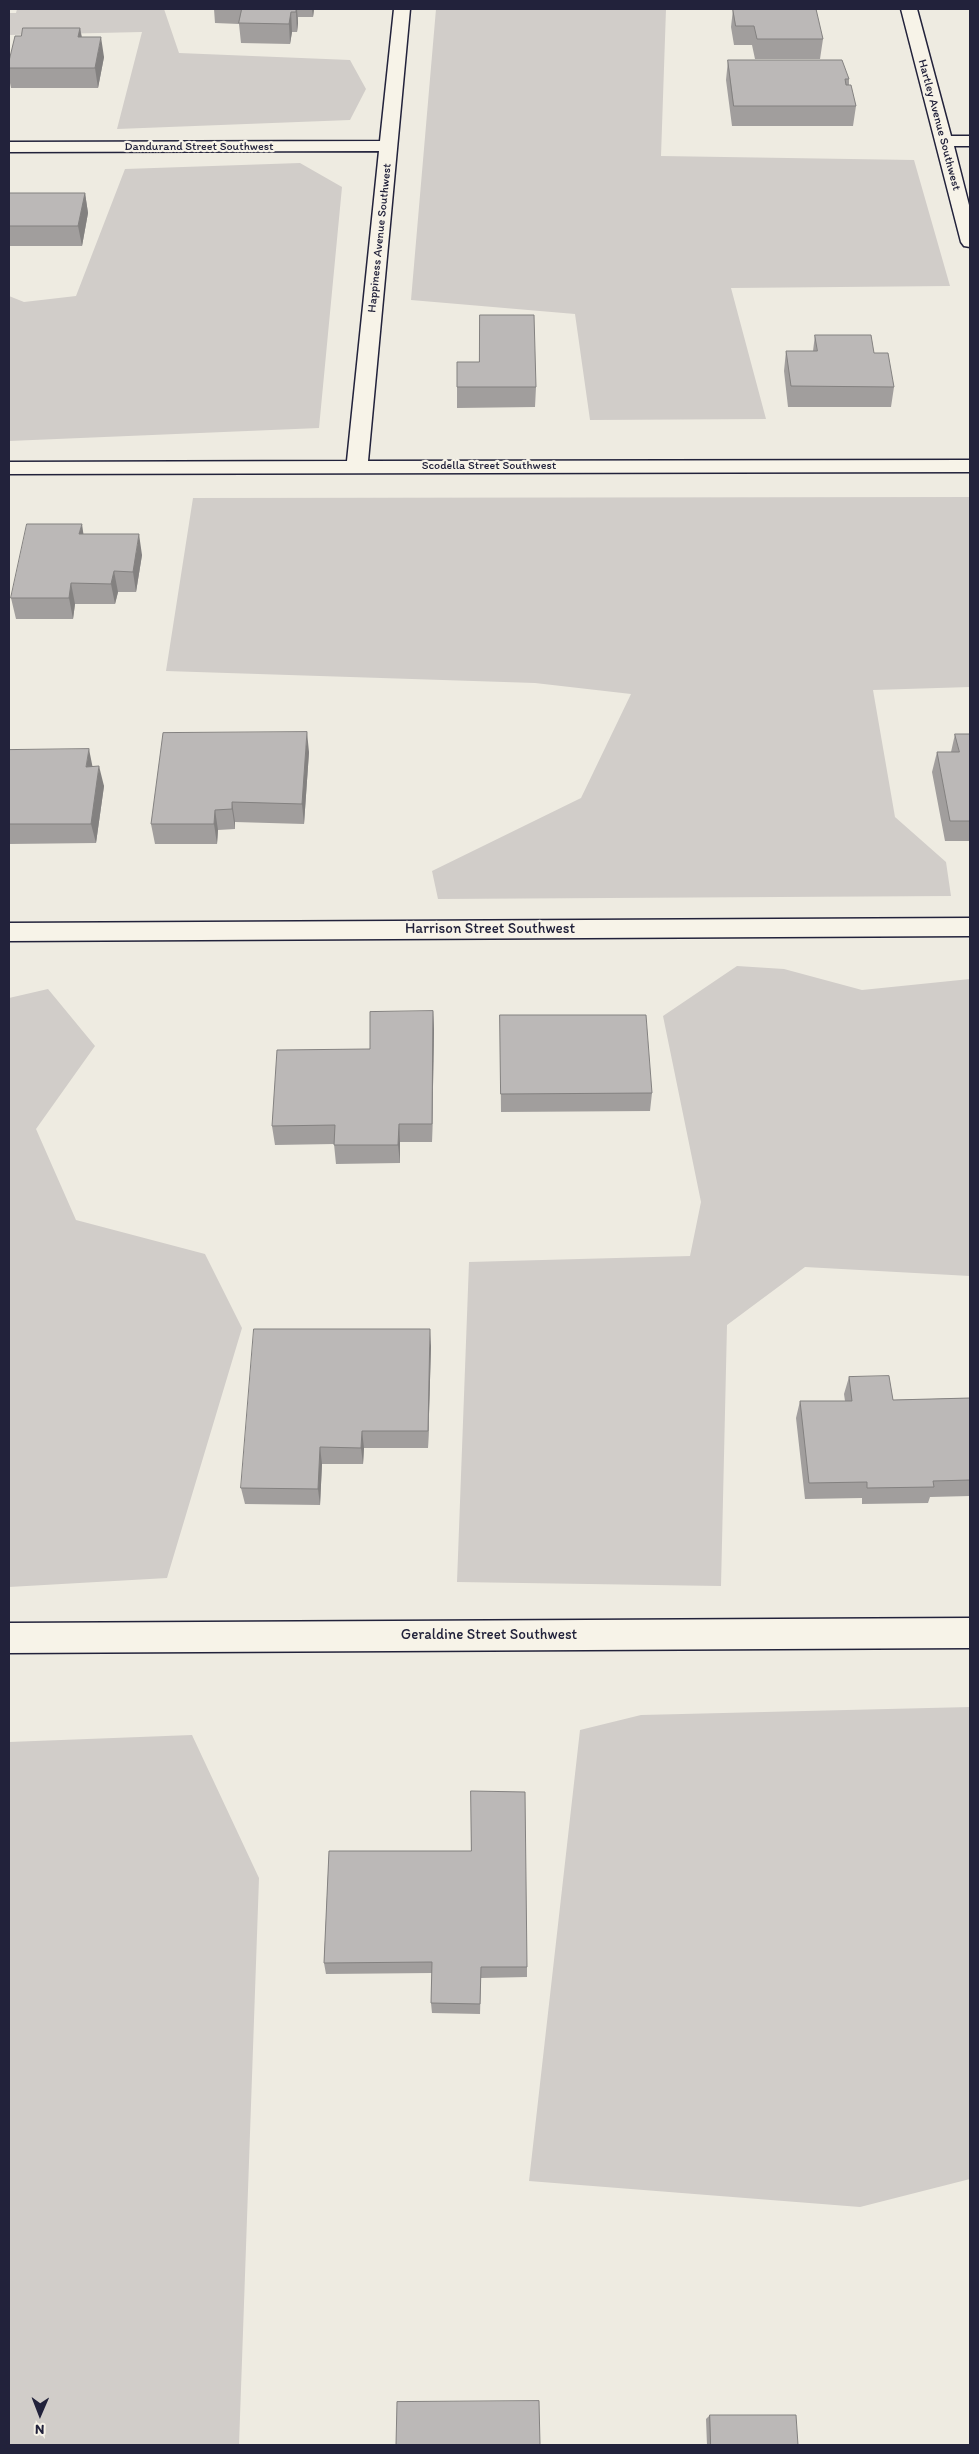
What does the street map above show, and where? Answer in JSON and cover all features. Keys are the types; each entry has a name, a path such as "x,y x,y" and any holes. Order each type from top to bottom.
{"street":[{"name":"Happiness Avenue Southwest","path":"357,466 402,9"},
{"name":"Hartley Avenue Southwest","path":"909,9 970,242"},
{"path":"943,141 970,141"},
{"name":"Dandurand Street Southwest","path":"9,147 390,146"},
{"name":"Scodella Street Southwest","path":"9,468 970,466"},
{"name":"Harrison Street Southwest","path":"9,932 970,927"},
{"name":"Geraldine Street Southwest","path":"9,1638 970,1632"}],"shaded area":[{"path":"17,9 164,9 179,53 350,60 366,89 350,120 117,129 142,32 9,35 9,13 16,13"},
{"path":"436,9 666,9 661,156 914,160 950,286 731,288 766,419 590,420 575,314 411,300"},
{"path":"300,163 342,187 319,428 9,441 9,296 24,302 76,296 125,169"},
{"path":"970,497 970,687 873,690 895,817 946,862 951,896 438,899 432,871 581,798 631,694 535,683 166,671 193,498"},
{"path":"737,966 784,969 862,990 970,979 970,1276 805,1267 727,1325 721,1586 457,1582 469,1262 690,1256 701,1202 663,1016"},
{"path":"48,989 95,1046 36,1129 76,1220 205,1254 242,1328 167,1578 9,1587 9,998"},
{"path":"970,1707 970,2179 860,2207 529,2181 580,1730 641,1715"},
{"path":"192,1735 259,1878 239,2445 9,2445 9,1742"}],"building":[{"path":"242,9 296,9 296,12 291,12 289,24 239,23"},
{"path":"733,9 816,9 823,39 757,39 754,26 736,26"},
{"path":"23,28 80,28 78,37 101,37 95,68 9,68 15,36 21,36"},
{"path":"728,60 842,60 849,79 845,79 846,85 851,85 856,106 734,106"},
{"path":"9,193 85,193 78,226 9,226"},
{"path":"480,315 534,315 536,387 457,387 457,362 479,362"},
{"path":"815,335 871,335 874,353 888,353 894,387 791,386 786,351 817,351"},
{"path":"27,524 82,524 79,534 139,534 133,572 114,571 111,584 71,583 69,598 11,598"},
{"path":"307,732 302,804 232,802 232,809 215,810 214,824 151,824 163,733"},
{"path":"955,734 970,734 970,821 950,821 937,752 959,752"},
{"path":"89,749 86,767 99,766 91,824 9,824 9,750"},
{"path":"433,1011 432,1124 399,1124 398,1145 334,1145 335,1125 272,1126 277,1050 370,1049 370,1012"},
{"path":"500,1015 646,1015 652,1093 501,1094"},
{"path":"254,1329 430,1329 428,1431 362,1431 361,1448 320,1447 318,1489 241,1488"},
{"path":"889,1376 893,1400 970,1398 970,1480 933,1481 934,1487 867,1488 867,1482 809,1483 800,1401 852,1401 849,1377"},
{"path":"471,1791 525,1792 527,1967 481,1967 480,2004 431,2003 432,1962 324,1963 329,1851 471,1851"},
{"path":"539,2401 540,2445 396,2445 397,2402"},
{"path":"710,2415 796,2415 798,2445 711,2445"}]}
